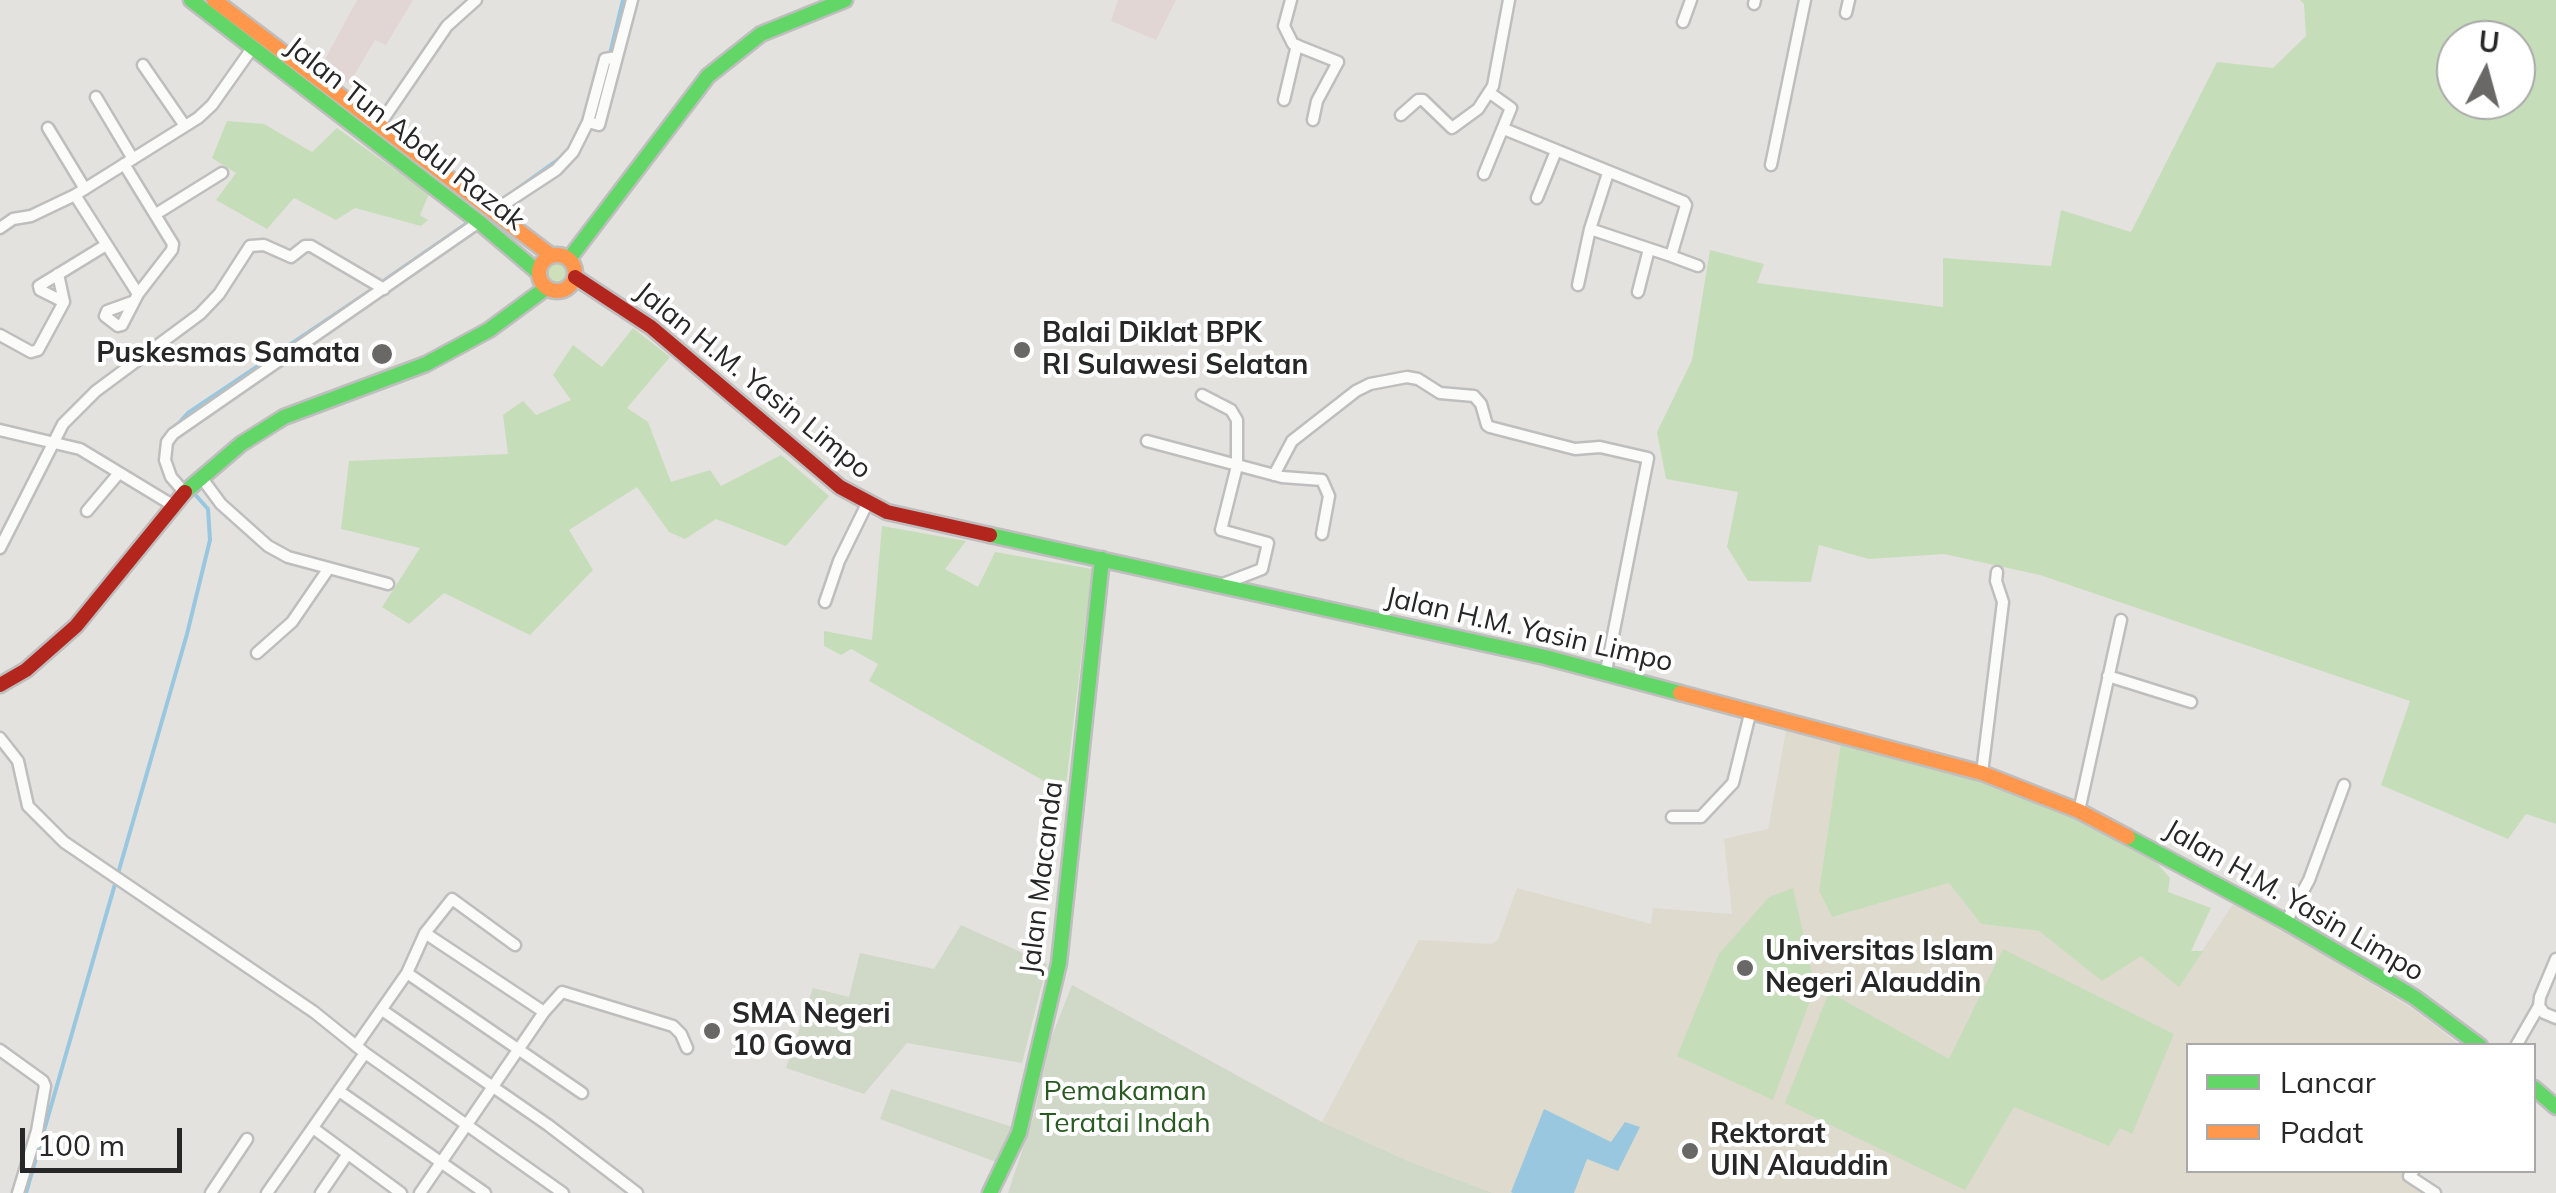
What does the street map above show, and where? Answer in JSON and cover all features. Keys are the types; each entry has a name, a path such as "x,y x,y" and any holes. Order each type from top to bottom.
{"main road":[{"name":"Jalan Tun Abdul Razak","path":"191,0 539,272"},
{"name":"Jalan Tun Abdul Razak","path":"214,0 552,256"},
{"path":"569,259 708,76 760,34 846,0"},
{"path":"358,128 375,120"},
{"path":"0,685 26,670 76,626 192,486 262,429 311,406 426,364 489,330 546,288 563,291 575,278 569,259 552,256 543,262 539,272 546,288"},
{"name":"Jalan H.M. Yasin Limpo","path":"575,278 651,327 821,472 867,504 908,518 1606,671 1982,772 2080,811 2286,922 2414,998 2476,1043"},
{"name":"Jalan Macanda","path":"990,1193 1019,1132 1058,964 1102,559"},
{"path":"2536,1090 2556,1108"}],"street":[{"path":"375,120 447,26 476,0"},
{"path":"492,212 563,164 592,123 632,0"},
{"path":"1291,0 1284,26 1297,45 1338,62 1317,101 1313,120"},
{"path":"1401,114 1420,99 1429,103 1452,128 1470,117 1490,92 1507,3 1492,0"},
{"path":"1684,22 1691,0"},
{"path":"1771,165 1805,0"},
{"path":"1846,13 1849,0"},
{"path":"1284,100 1297,45"},
{"path":"0,228 80,192 185,126 212,105 253,47"},
{"path":"144,65 185,126"},
{"path":"1484,174 1511,106 1490,92"},
{"path":"48,128 135,298 173,247 96,97"},
{"path":"1504,129 1686,203 1671,256"},
{"path":"1536,198 1556,151"},
{"path":"156,214 222,173"},
{"path":"1578,285 1608,173"},
{"path":"388,584 288,556 253,535 220,504 171,477 165,460 167,442 173,434 479,222"},
{"path":"1590,229 1698,266"},
{"path":"64,302 39,288 40,284 106,244"},
{"path":"0,548 64,424 96,392 200,314 253,244 264,244 292,257 304,246 311,246 384,289"},
{"path":"1638,292 1649,248"},
{"path":"0,335 36,352 64,302 58,274"},
{"path":"1274,475 1292,441 1356,391 1406,377 1418,379 1440,393 1474,396 1490,428 1575,449 1600,447 1648,458 1606,671"},
{"path":"1202,395 1231,410 1236,420 1237,466 1221,530 1268,544 1262,569 1222,585"},
{"path":"0,430 80,449 174,506"},
{"path":"1146,441 1274,475 1316,477 1326,483 1329,508 1322,534"},
{"path":"87,510 118,474"},
{"path":"825,602 839,561 867,504"},
{"path":"258,653 292,622 329,568"},
{"path":"1982,772 2004,602 1996,581 1997,572"},
{"path":"2080,811 2121,620"},
{"path":"2108,676 2191,702"},
{"path":"1672,817 1701,817 1733,783 1752,710"},
{"path":"0,738 18,760 26,802 74,850 314,1012 563,1193"},
{"path":"2286,922 2309,880 2344,785"},
{"path":"268,1193 339,1090 425,934 453,898 514,945"},
{"path":"425,934 544,1012"},
{"path":"2556,959 2540,996 2544,1013 2556,1018"},
{"path":"407,972 582,1094"},
{"path":"420,1193 556,996 568,992 674,1026 687,1048"},
{"path":"2518,1043 2540,1006"},
{"path":"382,1010 636,1193"},
{"path":"0,1050 44,1081 45,1086 37,1132 18,1193"},
{"path":"339,1090 485,1193"},
{"path":"313,1128 402,1193"},
{"path":"211,1193 248,1139"},
{"path":"321,1193 347,1155"},
{"path":"2412,1173 2410,1176 2435,1193"},
{"path":"376,1193 384,1182"}],"shaded area":[{"path":"357,0 413,0 386,45 375,40 349,84 323,63"},
{"path":"1118,0 1176,0 1156,40 1111,21"},
{"name":"Universitas Islam Negeri Alauddin","path":"1786,731 1841,742 1819,891 1832,917 1949,883 1981,924 2039,931 2102,980 2141,955 2179,986 2235,901 2414,1010 2457,1043 2186,1043 2186,1173 2416,1173 2414,1176 2441,1193 1493,1193 1408,1161 1322,1122 1419,940 1491,944 1498,940 1517,888 1651,924 1653,908 1732,914 1724,839 1768,829"}],"green space":[{"path":"2300,0 2556,0 2556,824 2526,814 2508,839 2381,785 2410,701 2040,575 1944,554 1869,559 1819,545 1811,582 1748,581 1727,547 1738,492 1666,479 1657,432 1692,360 1710,250 1764,264 1757,283 1943,307 1943,258 2051,266 2061,210 2131,232 2217,62 2273,68 2306,36 2304,4"},
{"path":"227,121 264,124 312,152 337,128 429,194 420,215 428,220 421,226 355,208 336,220 294,198 267,229 216,200 236,173 212,158"},
{"path":"557,255 570,260 575,273 570,286 557,291 544,286 539,273 544,260"},
{"path":"633,328 670,357 627,408 648,422 671,482 710,470 721,486 781,455 829,496 786,546 716,519 685,539 669,532 637,487 569,530 593,570 530,635 444,593 409,624 382,607 420,548 341,529 349,461 508,454 503,415 523,401 536,415 571,400 553,375 573,345 602,367"},
{"path":"882,526 966,541 945,569 978,587 995,552 1092,569 1065,793 869,681 878,664 851,649 841,655 824,646 824,631 872,640"},
{"path":"1841,742 1979,781 2063,810 2149,854 2170,878 2168,892 2211,908 2191,951 2203,951 2179,987 2141,956 2102,981 2039,931 1981,924 1949,883 1832,917 1819,891"},
{"path":"1793,888 1815,987 1773,1100 1677,1056 1719,954 1769,897"},
{"path":"961,925 1047,964 1022,1063 907,1043 864,1094 786,1068 813,988 849,997 860,953 934,969"},
{"path":"2003,949 2174,1034 2132,1134 2120,1128 2109,1146 2014,1107 1965,1190 1785,1103 1829,992 1949,1059"},
{"name":"Pemakaman Teratai Indah","path":"1072,985 1322,1122 1408,1161 1493,1193 1008,1193 1034,1115 1050,1041"},
{"path":"891,1089 1013,1127 999,1163 880,1119"}],"water":[{"path":"1544,1109 1611,1142 1625,1122 1640,1127 1618,1171 1587,1159 1574,1193 1513,1193"}],"waterway":[{"path":"609,58 623,0"},
{"path":"509,195 562,157"},
{"path":"385,280 472,220"},
{"path":"165,438 188,413 370,291"},
{"path":"26,1193 187,634 210,540 208,509 191,490"}],"traffic: fast":[{"path":"191,0 479,222 539,273"},
{"path":"569,259 708,76 761,34 845,0"},
{"path":"185,492 241,444 284,417 426,364 489,330 546,288"},
{"path":"990,535 1545,657 1680,693"},
{"path":"990,1193 1019,1133 1059,963 1102,559"},
{"path":"2128,837 2414,997 2476,1043"},
{"path":"2536,1090 2556,1107"}],"traffic: slow":[{"path":"214,0 552,256"},
{"path":"557,255 570,260 575,273 570,286 557,291 544,286 539,273 544,260 557,255"},
{"path":"1680,693 1982,773 2079,811 2128,837"}],"traffic: jam":[{"path":"575,277 651,327 840,487 887,512 990,535"},
{"path":"0,685 26,670 76,626 185,492"}],"place":[{"name":"Balai Diklat BPK RI Sulawesi Selatan","path":"1022,350"},
{"name":"Puskesmas Samata","path":"382,354"},
{"name":"Universitas Islam Negeri Alauddin","path":"1745,968"},
{"name":"SMA Negeri 10 Gowa","path":"712,1031"},
{"name":"Rektorat UIN Alauddin","path":"1690,1151"}]}
